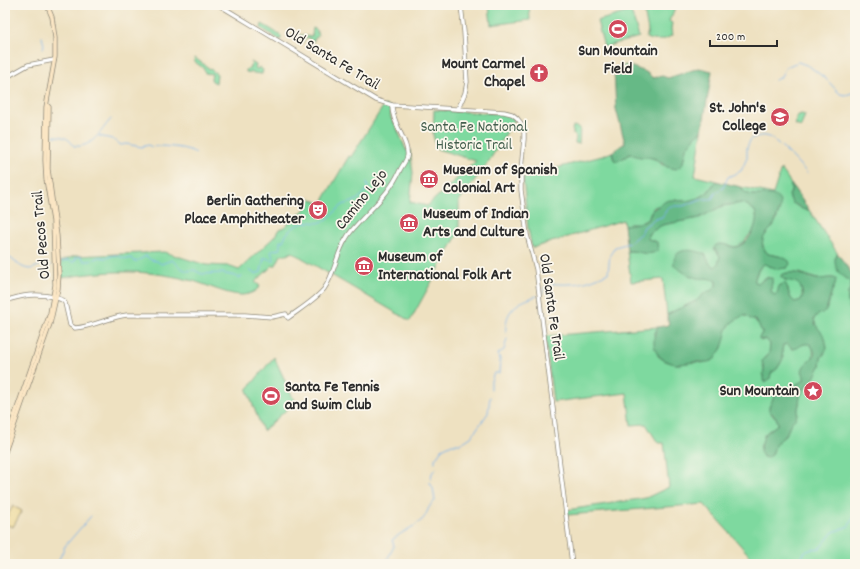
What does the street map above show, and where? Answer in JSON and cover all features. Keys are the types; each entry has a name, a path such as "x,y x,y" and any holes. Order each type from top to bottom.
{"main road":[{"name":"Old Pecos Trail","path":"5,452 50,324 59,281 55,220 48,169 49,107 47,105 54,60 55,33 52,17 47,5"},
{"name":"Old Pecos Trail","path":"5,443 55,298"}],"street":[{"name":"Old Santa Fe Trail","path":"219,5 370,97 392,105 504,112 512,114 521,123 524,136 521,180 524,212 527,235 536,270 572,564"},
{"path":"458,109 465,93 467,82 462,5"},
{"path":"5,78 28,65 54,60"},
{"name":"Camino Lejo","path":"55,298 65,302 70,325 75,328 94,325 127,315 232,314 272,317 286,314 288,318 322,290 327,284 348,235 382,198 398,175 406,159 407,153 404,141 393,116 392,105"},
{"path":"5,301 32,294 55,298"}],"green space":[{"path":"489,5 529,5 530,20 491,25"},
{"path":"652,5 666,5 675,9 669,21 672,23 672,35 666,39 656,40 646,38 648,31 644,10 641,8"},
{"name":"Sun Mountain Field","path":"631,11 639,37 604,47 597,21"},
{"path":"262,24 282,37 280,40 261,28"},
{"path":"313,28 317,30 318,35 313,42 309,38 304,39 303,42 298,40 297,36 299,35 312,36"},
{"path":"195,58 217,74 216,83 211,79 212,74 205,73 204,69 194,61"},
{"path":"251,62 256,65 255,68 258,69 259,67 263,70 262,74 246,72 252,64"},
{"path":"627,65 646,72 653,78 662,76 668,78 699,68 712,71 702,131 687,147 682,165 676,169 667,167 656,159 630,154 618,161 614,160 612,152 625,143 616,109 614,70"},
{"name":"Santa Fe National Historic Trail","path":"384,105 390,107 391,118 406,150 410,150 413,173 410,202 427,206 476,161 437,149 433,135 434,110 506,114 515,119 489,161 459,201 459,232 410,321 292,252 287,255 281,255 276,265 272,266 255,282 260,286 252,293 244,295 228,293 172,276 141,272 94,273 62,278 61,261 75,256 164,252 206,265 228,266 239,270 274,237 279,229 284,227 304,210 310,198 321,204 349,156 351,157"},
{"path":"801,114 805,115 801,127 795,125 797,116"},
{"path":"573,126 580,128 579,144 575,143 576,137 573,134"},
{"path":"702,131 695,176 716,181 707,193 697,199 687,201 676,200 654,207 648,219 640,223 624,225 623,220 532,248 528,228 523,178 612,152 613,158 623,158 630,154 656,159 662,165 682,165 687,147"},
{"path":"781,169 791,185 791,192 789,195 790,198 794,204 800,208 809,210 838,254 836,255 836,259 839,271 843,277 851,281 848,294 848,303 855,316 855,564 757,564 704,504 567,515 567,510 646,498 669,487 664,443 658,443 646,424 631,425 627,393 553,402 545,336 658,327 654,335 658,356 666,361 678,364 695,362 702,363 713,360 722,348 726,331 733,320 742,316 748,316 760,326 762,333 760,336 761,341 766,339 770,344 769,354 762,361 764,369 763,376 770,377 771,373 777,369 783,359 783,345 787,344 792,349 807,343 811,345 812,348 812,359 802,371 805,376 804,380 788,393 777,397 769,407 772,415 776,417 778,424 767,432 760,447 773,449 776,443 786,435 791,423 796,418 800,396 820,366 821,358 825,353 814,319 828,307 831,293 835,285 834,278 817,279 800,273 786,273 784,280 792,280 796,282 801,289 801,300 795,302 789,294 788,288 779,291 774,295 771,290 772,282 768,277 759,283 754,282 762,264 764,263 771,267 779,256 768,254 763,247 762,242 764,236 777,219 780,209 768,196 749,194 741,187 773,194"},
{"path":"716,181 741,187 744,192 749,194 772,195 777,197 780,202 780,208 775,223 765,235 762,243 763,248 768,254 783,257 789,261 790,264 787,268 778,269 764,264 757,272 755,282 759,283 765,278 772,278 771,291 774,295 777,294 779,286 784,283 786,284 790,296 795,302 801,300 803,296 800,286 795,282 781,277 781,275 785,273 794,273 816,279 836,279 826,311 816,316 814,319 815,324 825,337 827,348 821,358 820,366 814,378 806,386 800,396 796,418 791,423 786,435 776,443 772,455 767,458 763,457 760,451 764,435 778,424 776,417 769,411 769,407 775,395 779,393 788,393 793,386 804,380 802,371 803,368 814,354 811,345 805,344 793,349 787,344 783,345 783,359 777,369 771,373 770,379 765,382 763,379 764,369 762,361 769,354 770,344 766,339 759,340 762,331 756,320 751,320 747,316 742,316 730,324 724,342 716,358 710,361 682,364 669,362 659,355 654,345 655,333 658,327 669,325 667,315 696,301 716,286 716,281 694,277 674,266 676,255 680,252 689,250 700,252 705,254 710,264 715,267 718,264 720,256 714,248 716,245 721,244 735,247 743,244 752,233 756,217 755,211 742,203 722,206 699,218 662,225 648,234 648,239 657,242 658,250 655,252 647,254 627,251 624,225 644,222 648,219 652,210 666,201 687,201 701,197 709,191"},
{"path":"791,184 809,210 804,210 792,203 789,195 791,193"},
{"path":"742,203 755,211 757,220 754,229 743,243 736,247 720,244 714,249 720,256 718,264 715,267 707,261 683,271 692,276 708,278 716,281 716,286 712,290 705,293 696,301 667,315 663,279 631,282 627,251 637,251 657,242 648,239 648,234 662,225 699,218 722,206"},
{"path":"838,254 855,278 855,316 852,314 848,302 851,281 843,277 836,267 835,259 836,255"},
{"name":"Santa Fe Tennis and Swim Club","path":"274,357 295,402 263,431 247,390"}],"sand":[{"path":"13,506 22,511 13,527 5,524 5,520"}],"waterway":[{"path":"42,37 44,45 43,48"},
{"path":"775,80 780,78 786,67 798,62 809,66 826,79 840,94 846,95 855,92"},
{"path":"54,136 66,138 74,146 81,146 96,138 111,119"},
{"path":"99,136 112,139 121,145 126,144 142,147 148,145 153,147 174,147 183,148 196,153"},
{"path":"542,294 545,286 548,285 580,283 608,273 610,255 615,247 629,243 641,233 644,227 653,220 662,217 671,206 683,206 701,199 712,199 716,192 723,188 728,177 741,171 747,158 747,147 751,139 762,136 771,138 788,152 807,173"},
{"path":"249,270 255,274 261,272 264,258 272,261 274,260 271,252 273,250 280,249 280,241 283,241 290,230 300,224 309,222 318,223 328,219 340,207 361,196 368,188 367,182"},
{"path":"62,262 69,260 74,262 76,258 81,256 84,261 90,261 99,257 106,258 115,255 127,259 132,258 135,262 146,256 161,264 172,260 187,271 194,270 202,274 221,273 239,278 242,276"},
{"path":"5,256 9,257 22,267 30,269 40,265 51,265"},
{"path":"506,333 507,318 513,308 523,301 537,296"},
{"path":"491,389 491,381 494,373 499,373 500,359 498,354 504,350 507,339"},
{"path":"435,462 435,459 442,449 452,444 460,444 471,437 488,413 490,397"},
{"path":"385,564 394,546 392,540 422,520 430,505 435,501 433,488 430,483 432,473 436,468"},
{"path":"789,564 803,556 804,552 820,548 833,532 849,526 855,513"},
{"path":"57,564 65,546 91,516"}],"place":[{"name":"Sun Mountain Field","path":"618,29"},
{"name":"Mount Carmel Chapel","path":"539,73"},
{"name":"St. John's College","path":"780,117"},
{"name":"Museum of Spanish Colonial Art","path":"429,179"},
{"name":"Berlin Gathering Place Amphitheater","path":"318,210"},
{"name":"Museum of Indian Arts and Culture","path":"409,223"},
{"name":"Museum of International Folk Art","path":"364,266"},
{"name":"Sun Mountain","path":"813,391"},
{"name":"Santa Fe Tennis and Swim Club","path":"271,396"}]}
